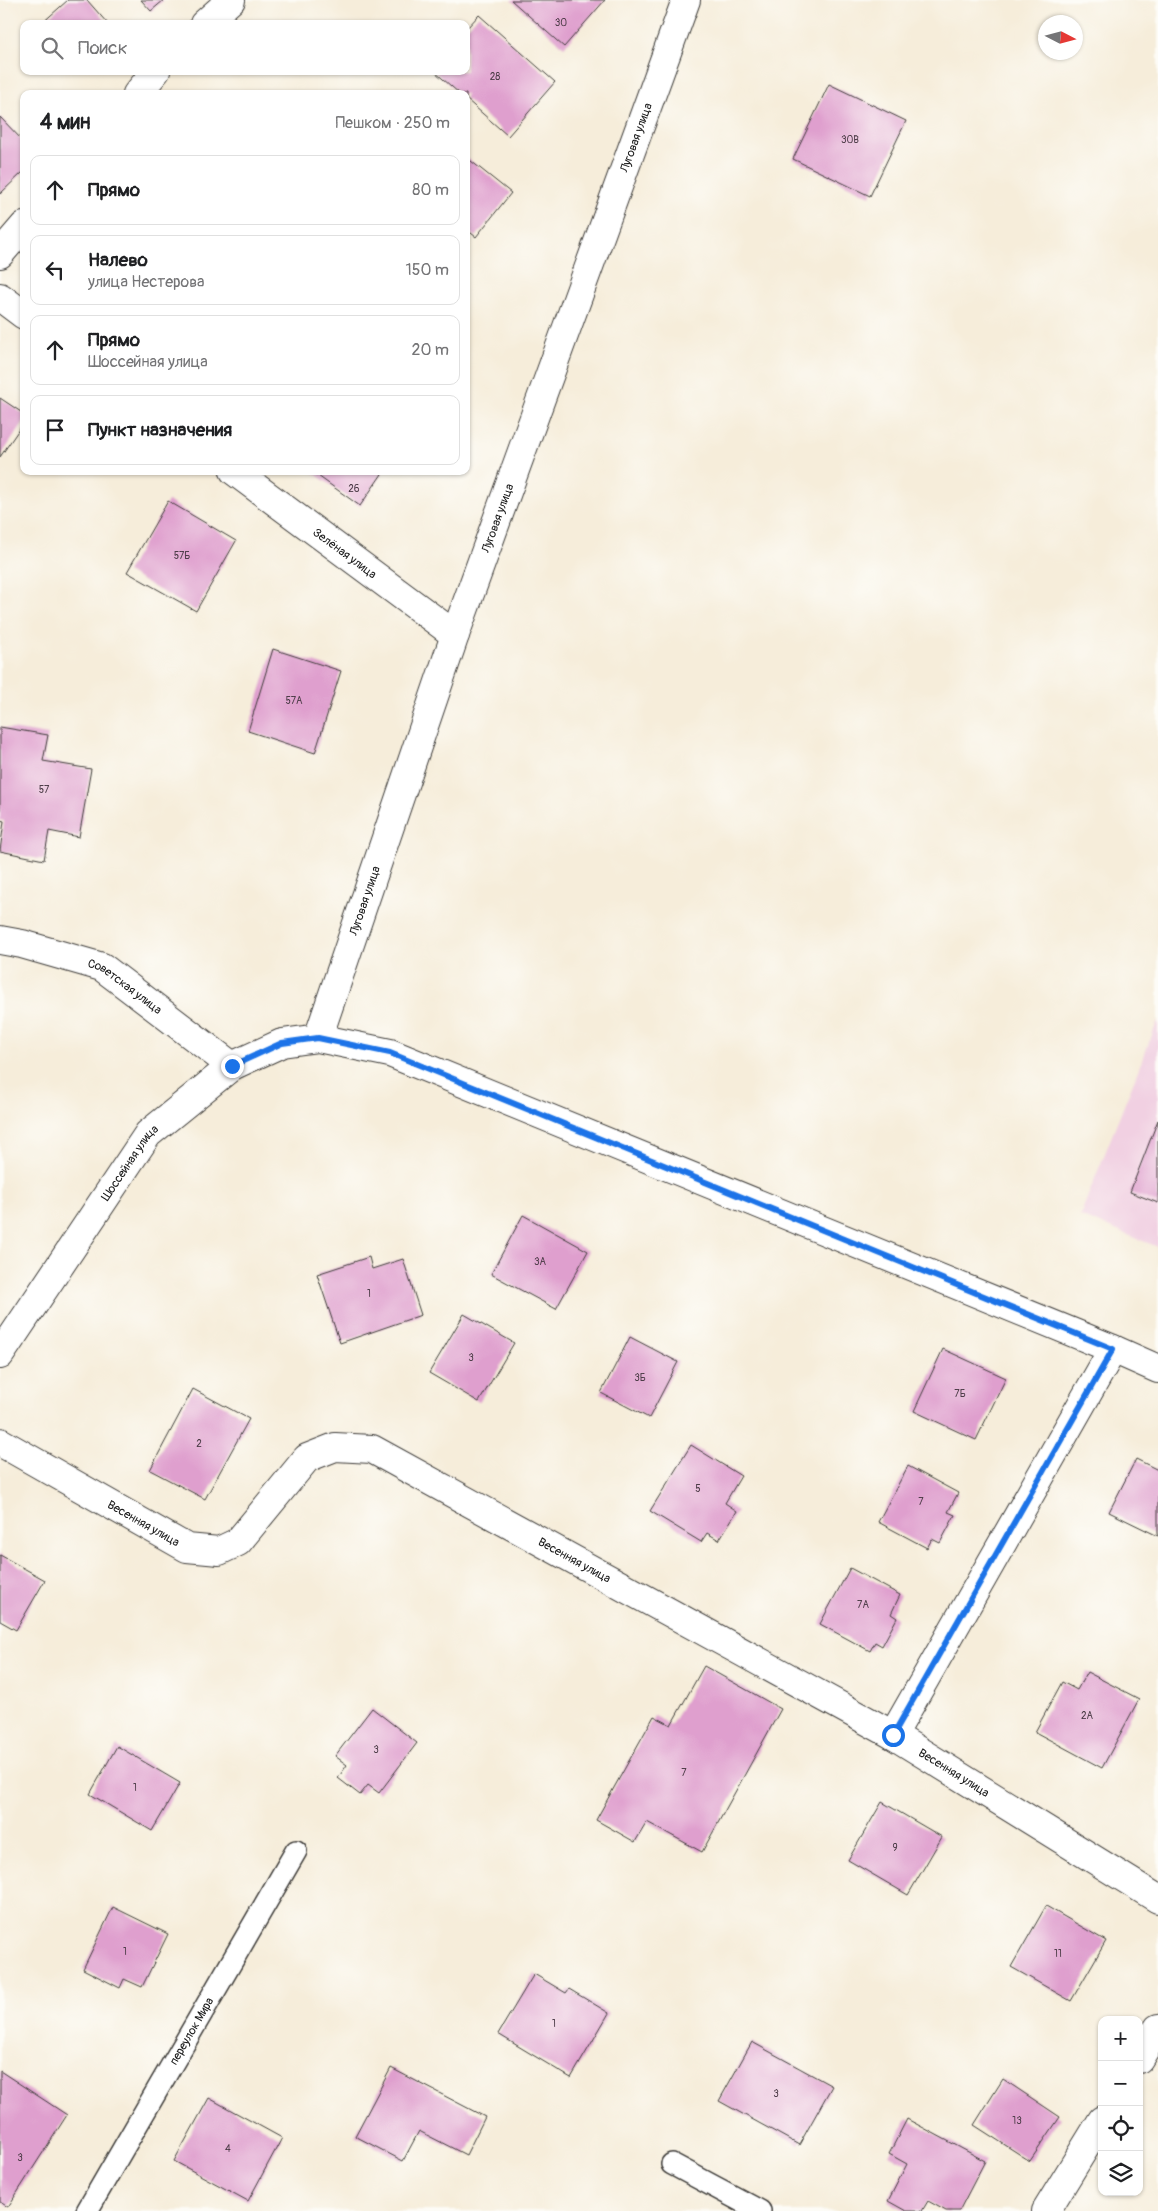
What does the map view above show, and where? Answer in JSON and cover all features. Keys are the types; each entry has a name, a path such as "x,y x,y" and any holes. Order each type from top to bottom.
{"street":[{"path":"208,20 231,0"},
{"name":"Луговая улица","path":"318,1038 455,635 686,0"},
{"path":"140,90 153,75"},
{"path":"0,254 20,231"},
{"path":"0,298 20,312"},
{"name":"Зелёная улица","path":"239,475 455,635"},
{"name":"Советская улица","path":"0,940 22,944 102,967 232,1066"},
{"name":"Шоссейная улица","path":"0,1355 148,1134 232,1066 282,1043 318,1038 390,1053 1113,1349 1158,1370"},
{"path":"893,1735 1113,1349"},
{"name":"Весенняя улица","path":"0,1442 187,1548 219,1551 238,1542 307,1458 335,1447 372,1449 893,1735 1158,1899"},
{"path":"1143,2052 1158,2028"},
{"path":"1046,2211 1098,2126"}],"lane":[{"name":"переулок Мира","path":"87,2211 296,1851"},
{"path":"672,2164 760,2211"}],"shaded area":[{"path":"1158,1020 1158,1247 1080,1216"}],"building":[{"path":"68,0 87,0 104,20 46,20"},
{"path":"141,0 164,0 151,11"},
{"path":"511,0 605,0 564,47"},
{"path":"479,15 555,82 508,136 470,103 470,90 455,90 439,75 470,75 470,25"},
{"path":"829,84 906,121 870,196 793,159"},
{"path":"0,117 20,138 20,175 0,194"},
{"path":"470,160 511,193 476,237 470,232"},
{"path":"0,398 20,411 20,428 0,457"},
{"path":"317,475 381,475 360,506"},
{"path":"168,501 236,541 196,611 127,572"},
{"path":"273,649 341,671 315,753 248,731"},
{"path":"0,727 48,735 43,761 91,769 79,837 49,831 44,860 0,851 4,821 0,820"},
{"path":"1158,1120 1158,1203 1130,1192"},
{"path":"523,1215 588,1251 556,1309 491,1274"},
{"path":"369,1257 372,1269 403,1259 421,1315 340,1343 317,1274"},
{"path":"464,1314 514,1343 479,1402 429,1373"},
{"path":"630,1337 678,1362 649,1418 601,1393"},
{"path":"943,1349 1006,1378 976,1440 914,1411"},
{"path":"193,1389 249,1419 205,1499 150,1470"},
{"path":"691,1445 741,1476 725,1503 737,1511 719,1540 707,1533 701,1542 650,1511"},
{"path":"1136,1459 1158,1470 1158,1536 1109,1512"},
{"path":"908,1466 958,1493 948,1512 955,1515 940,1543 932,1539 927,1548 878,1522"},
{"path":"0,1555 45,1580 16,1630 0,1621"},
{"path":"850,1568 900,1595 891,1614 897,1618 882,1646 875,1642 870,1651 820,1624"},
{"path":"704,1666 781,1709 702,1852 647,1822 635,1842 596,1820 654,1716 671,1725"},
{"path":"1087,1672 1139,1699 1102,1768 1035,1732 1062,1682 1077,1690"},
{"path":"372,1708 417,1743 379,1793 368,1785 360,1795 338,1778 347,1765 335,1756"},
{"path":"117,1746 180,1783 152,1831 90,1794"},
{"path":"882,1802 942,1837 908,1895 848,1860"},
{"path":"1046,1906 1106,1941 1071,2001 1011,1967"},
{"path":"113,1907 168,1934 142,1987 124,1979 120,1988 83,1969"},
{"path":"534,1974 566,1993 569,1989 609,2013 571,2078 498,2034"},
{"path":"752,2042 832,2086 799,2145 719,2101"},
{"path":"391,2068 485,2117 466,2155 419,2131 403,2161 355,2136"},
{"path":"0,2071 67,2115 8,2207 0,2202"},
{"path":"1003,2079 1060,2117 1030,2161 974,2125"},
{"path":"209,2098 282,2138 248,2201 174,2161"},
{"path":"907,2119 985,2161 959,2211 946,2211 928,2201 922,2211 906,2211 888,2201 907,2164 889,2154"}],"route":[{"path":"232,1066 282,1043 318,1038 390,1053 1113,1349 893,1735"}]}
